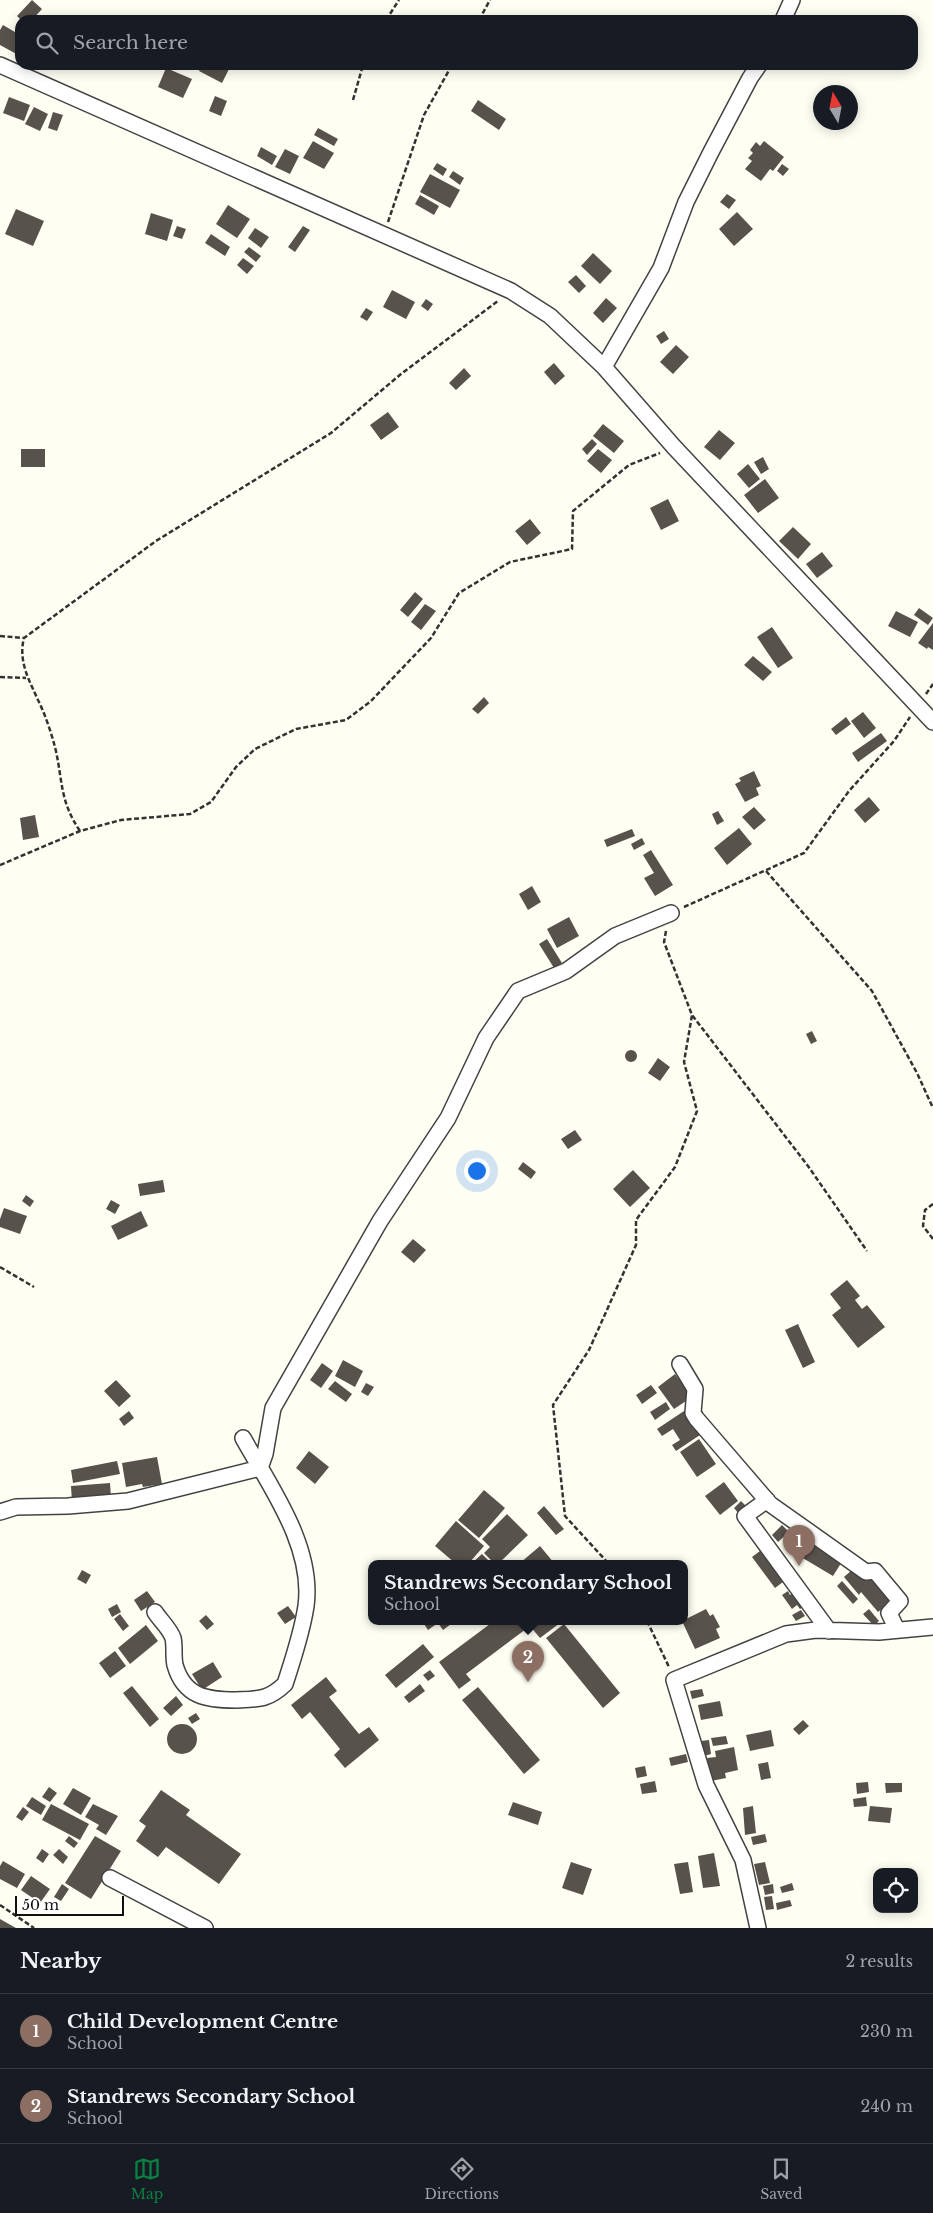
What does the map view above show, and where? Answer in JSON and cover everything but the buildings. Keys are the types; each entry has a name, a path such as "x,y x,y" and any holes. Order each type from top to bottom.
{"street":[{"path":"785,15 792,0"},
{"path":"0,64 511,291 550,316 604,367 674,447 933,722"},
{"path":"604,367 661,268 686,202 732,111 756,70"},
{"path":"260,1468 265,1454 273,1408 380,1221 448,1118 486,1038 518,990 566,971 615,936 671,913"},
{"path":"680,1364 695,1389 693,1413 696,1418 776,1509 866,1572 875,1571 900,1601 889,1613 897,1630"},
{"path":"155,1612 172,1637 175,1664 179,1676 199,1697 214,1700 265,1699 285,1684 306,1605 306,1579 298,1539 243,1438"},
{"path":"0,1512 16,1507 68,1506 128,1501 260,1468"},
{"path":"767,1500 745,1516 829,1631"},
{"path":"758,1928 743,1860 706,1785 674,1680 786,1634 799,1631 897,1630 933,1627"},
{"path":"110,1878 205,1928"}],"path":[{"path":"389,15 399,0"},
{"path":"482,15 490,0"},
{"path":"353,100 362,70"},
{"path":"384,235 424,115 449,70"},
{"path":"0,636 24,638 156,541 331,433 401,374 511,291"},
{"path":"0,865 80,831 121,820 190,814 210,802 236,767 255,749 296,729 346,720 372,701 430,638 459,593 510,562 572,549 573,511 629,465 674,447"},
{"path":"24,638 22,648 26,678 39,701 55,746 61,791 73,820 80,831"},
{"path":"0,677 26,678"},
{"path":"867,1252 808,1166 692,1015 664,942 671,913 804,853 848,791 894,741 918,706"},
{"path":"766,871 872,991 918,1073 933,1108"},
{"path":"605,1560 565,1516 553,1405 589,1350 636,1245 636,1220 675,1167 697,1111 684,1062 692,1015"},
{"path":"933,1204 925,1210 923,1226 933,1239"},
{"path":"0,1267 34,1287"},
{"path":"649,1625 674,1680"},
{"path":"0,1905 34,1928"}],"place":[{"name":"Child Development Centre","path":"799,1566"},
{"name":"Standrews Secondary School","path":"528,1682"}]}
